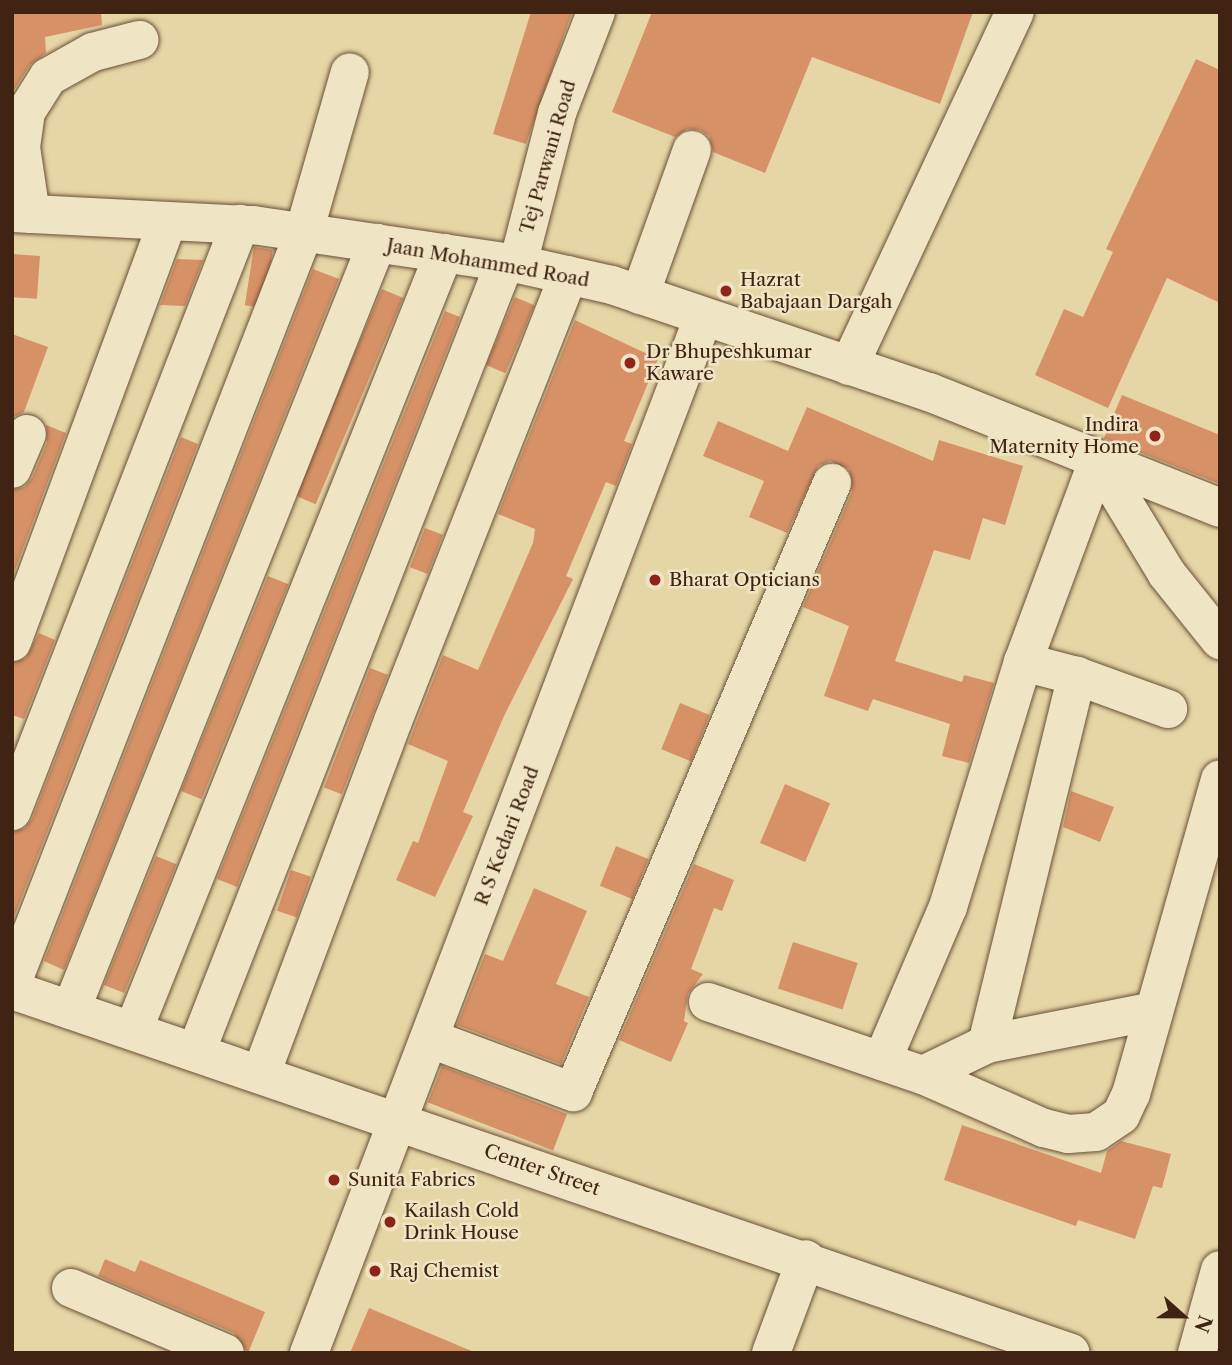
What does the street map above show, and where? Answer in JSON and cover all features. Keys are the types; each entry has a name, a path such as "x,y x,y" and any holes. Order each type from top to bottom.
{"street":[{"name":"Tej Parwani Road","path":"196,1052 512,263 556,113 596,12"},
{"path":"849,366 1014,12"},
{"path":"22,214 21,147 26,113 48,77 93,52 139,40"},
{"path":"12,983 304,232 350,72"},
{"path":"640,295 692,150"},
{"name":"Jaan Mohammed Road","path":"22,214 240,224 512,263 569,275 640,295 849,366 1220,508"},
{"path":"12,642 168,221"},
{"path":"12,811 240,224"},
{"path":"71,1010 377,243"},
{"path":"133,1031 444,253"},
{"path":"261,1074 393,721 569,275"},
{"name":"R S Kedari Road","path":"309,1353 400,1122 703,318"},
{"path":"12,469 27,434"},
{"path":"1098,460 1167,574 1220,640"},
{"path":"882,1061 948,907 1023,662 1098,460"},
{"path":"431,1039 573,1092 832,483"},
{"path":"1023,662 1077,676 1168,709"},
{"path":"987,1044 1077,676"},
{"path":"708,1002 923,1075 1044,1128 1068,1134 1096,1132 1121,1115 1131,1094 1220,779"},
{"name":"Center Street","path":"12,990 806,1259 1071,1353"},
{"path":"923,1075 987,1044 1154,1011"},
{"path":"771,1353 806,1259"},
{"path":"1197,1353 1220,1270"},
{"path":"71,1288 225,1353"}],"building":[{"path":"12,12 101,12 102,25 45,37 46,53 30,65 12,93"},
{"path":"531,12 572,12 526,144 493,134"},
{"path":"652,12 973,12 940,104 812,57 765,173 713,152 709,136 700,130 687,129 675,137 612,112"},
{"path":"1196,59 1220,70 1220,303 1167,278 1108,408 1035,375 1064,309 1083,317 1113,252 1106,249"},
{"path":"254,247 273,250 264,308 245,305"},
{"path":"12,254 40,256 37,299 12,297"},
{"path":"177,259 203,260 185,306 160,305"},
{"path":"313,269 339,279 64,970 44,961"},
{"path":"382,289 403,298 316,504 294,495"},
{"path":"515,297 534,305 505,373 486,365"},
{"path":"445,311 460,317 237,887 217,879"},
{"path":"575,320 658,359 624,441 632,444 616,486 606,482 566,576 573,579 504,716 463,812 473,816 435,897 396,880 413,841 418,843 448,761 408,744 443,655 478,670 533,543 535,529 498,514"},
{"path":"12,334 48,347 24,412 12,418"},
{"path":"1122,395 1220,435 1220,484 1104,438"},
{"path":"807,407 933,461 939,440 1023,466 1005,525 983,518 970,560 934,550 895,661 962,682 964,675 994,683 969,763 942,756 950,724 873,699 868,711 824,696 849,626 803,607 852,492 849,469 830,461 818,466 787,533 749,517 764,481 703,456 718,421 788,451"},
{"path":"46,425 66,433 12,578 12,490 24,487 32,478 47,443"},
{"path":"181,437 198,444 12,922 12,832 25,828 32,819"},
{"path":"425,528 443,535 428,574 410,567"},
{"path":"268,576 288,584 201,799 181,791"},
{"path":"39,633 55,640 24,719 12,715 12,663 26,658"},
{"path":"370,668 388,675 342,794 324,787"},
{"path":"680,703 710,715 691,761 661,749"},
{"path":"785,784 830,803 805,862 760,843"},
{"path":"1071,791 1114,807 1100,842 1063,827"},
{"path":"616,846 648,859 632,899 600,886"},
{"path":"156,856 176,864 124,993 104,985"},
{"path":"694,864 734,880 722,911 714,908 691,969 703,974 688,994 684,1021 688,1023 671,1062 619,1040"},
{"path":"291,870 311,877 297,917 277,911"},
{"path":"534,888 587,911 556,984 589,997 561,1064 457,1025 485,954 503,961"},
{"path":"793,942 858,963 843,1010 778,989"},
{"path":"442,1066 567,1114 553,1150 428,1102"},
{"path":"962,1125 1101,1173 1107,1151 1121,1141 1171,1154 1162,1188 1153,1186 1135,1239 1078,1220 1076,1226 944,1180"},
{"path":"105,1259 135,1272 140,1260 265,1312 248,1353 234,1333 98,1276"},
{"path":"369,1308 474,1352 474,1353 350,1353"}],"place":[{"name":"Hazrat Babajaan Dargah","path":"726,291"},
{"name":"Dr Bhupeshkumar Kaware","path":"630,363"},
{"name":"Indira Maternity Home","path":"1155,436"},
{"name":"Bharat Opticians","path":"655,580"},
{"name":"Sunita Fabrics","path":"334,1180"},
{"name":"Kailash Cold Drink House","path":"390,1222"},
{"name":"Raj Chemist","path":"375,1271"}]}
